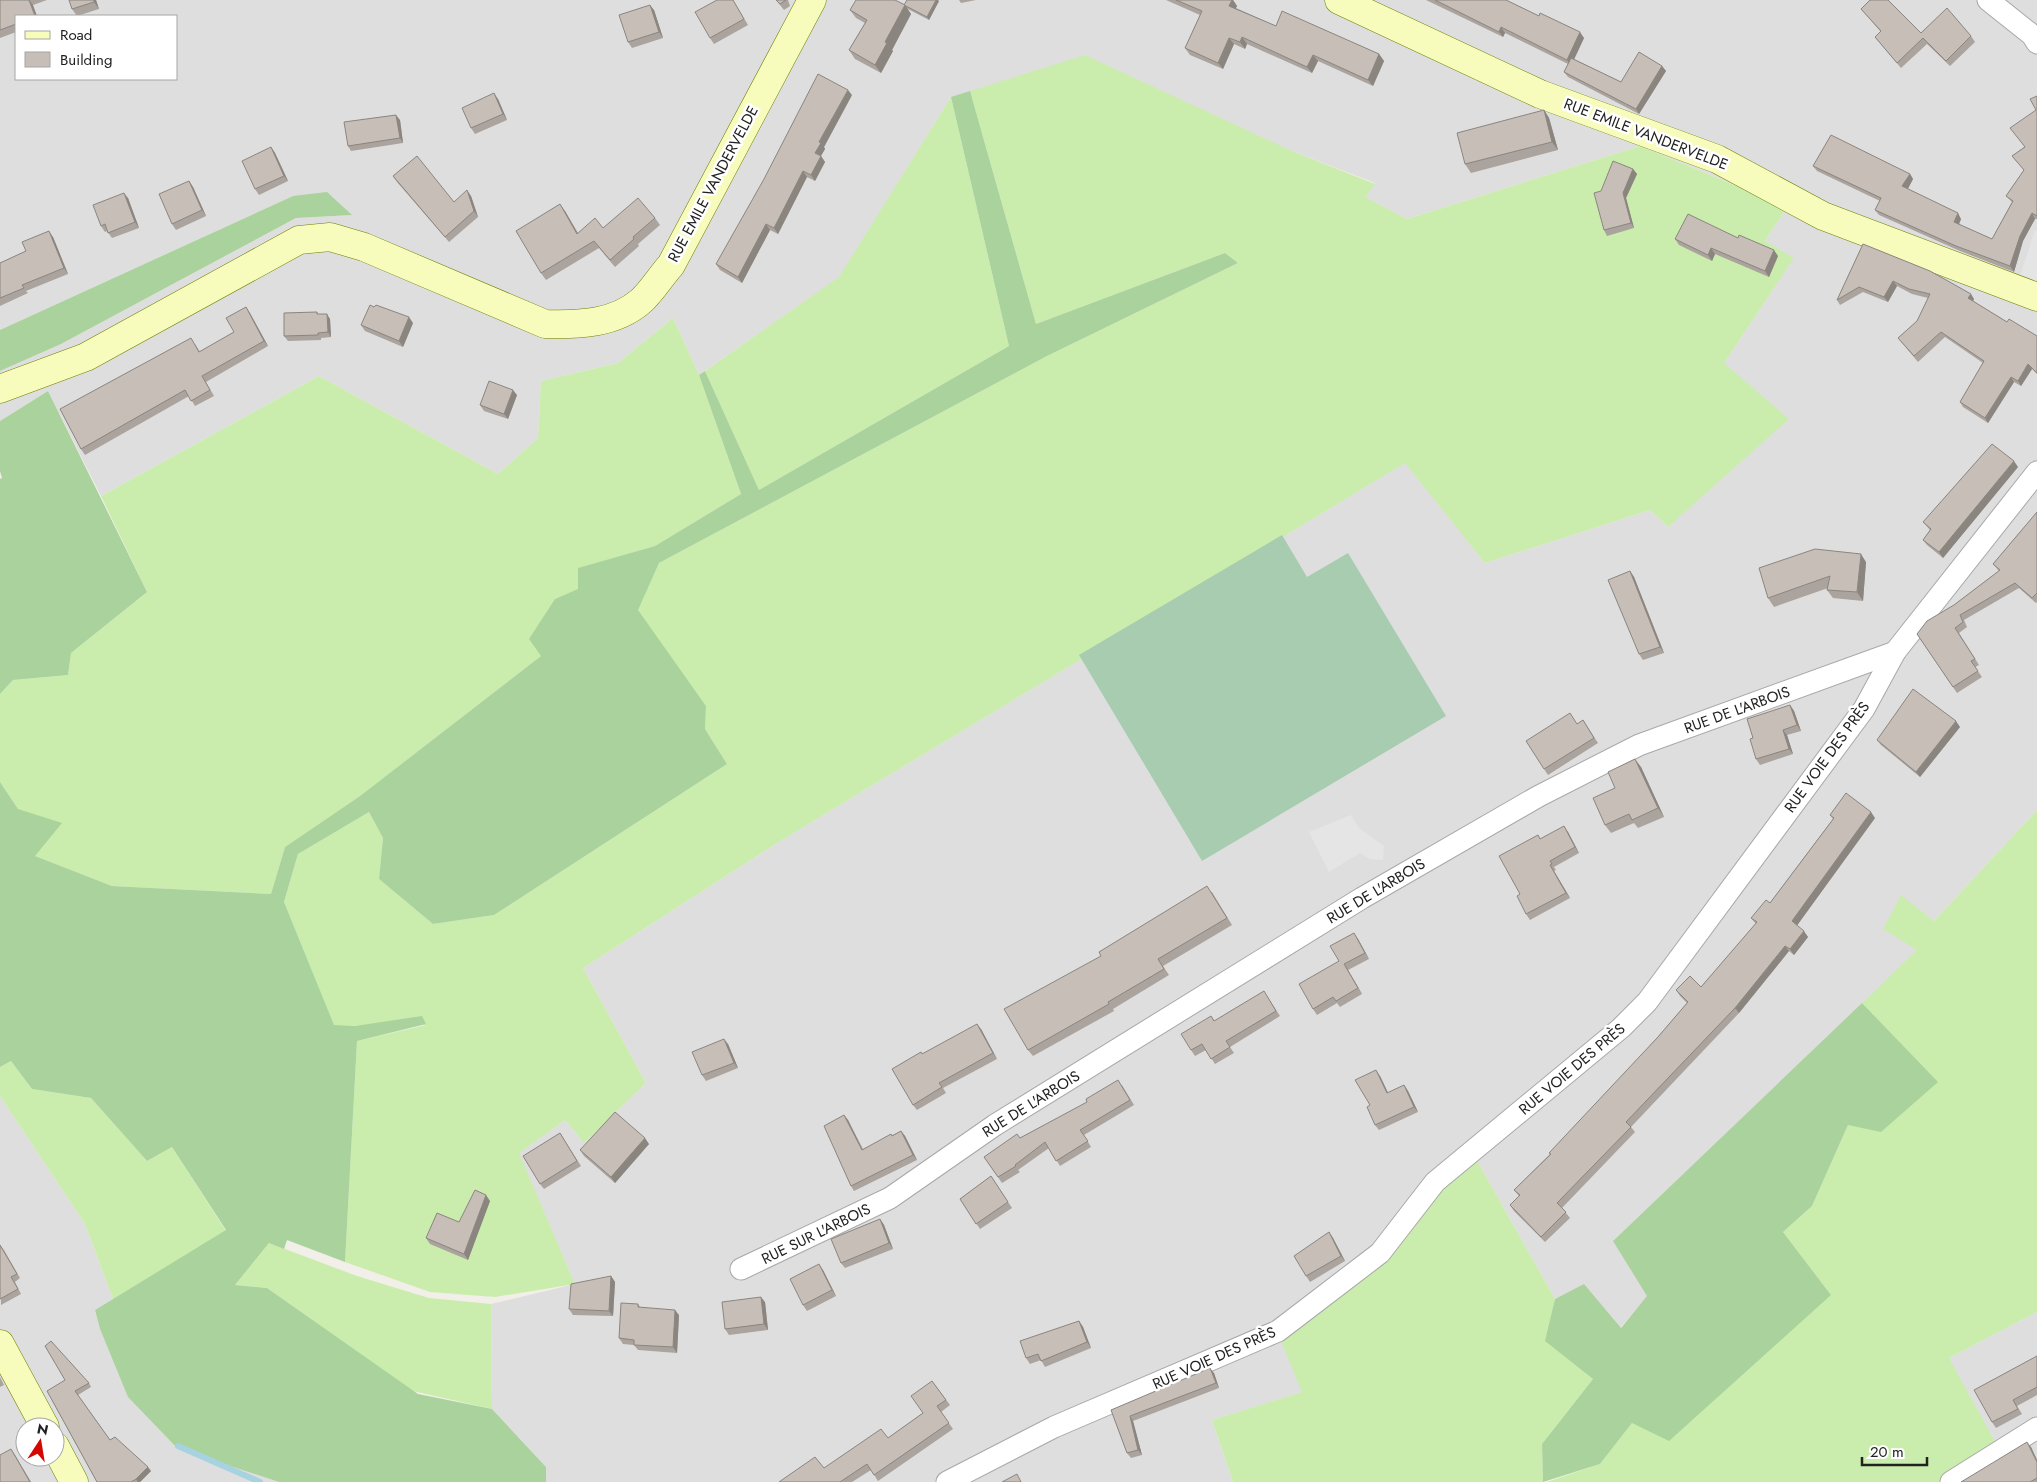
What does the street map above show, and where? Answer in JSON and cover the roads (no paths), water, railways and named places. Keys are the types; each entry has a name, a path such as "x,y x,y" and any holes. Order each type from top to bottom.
{"street":[{"name":"RUE EMILE VANDERVELDE","path":"0,389 86,357 299,240 330,237 364,247 545,324 577,325 611,318 640,301 671,265 812,0"},
{"name":"RUE EMILE VANDERVELDE","path":"1339,0 1540,94 1717,159 1824,216 2037,297"},
{"path":"1988,0 2032,34 2037,43"},
{"name":"RUE VOIE DES PRÈS","path":"947,1482 1054,1426 1278,1330 1380,1252 1435,1182 1621,1028 1647,1002 1864,709 1895,652 2037,472"},
{"name":"RUE DE L'ARBOIS","path":"890,1198 995,1125 1356,902 1539,796 1639,746 1895,652"},
{"name":"RUE SUR L'ARBOIS","path":"741,1269 890,1198"},
{"path":"0,1344 40,1417"},
{"path":"1951,1482 2037,1428"},
{"path":"65,1465 74,1482"}],"waterway":[{"path":"178,1446 260,1482"}]}
